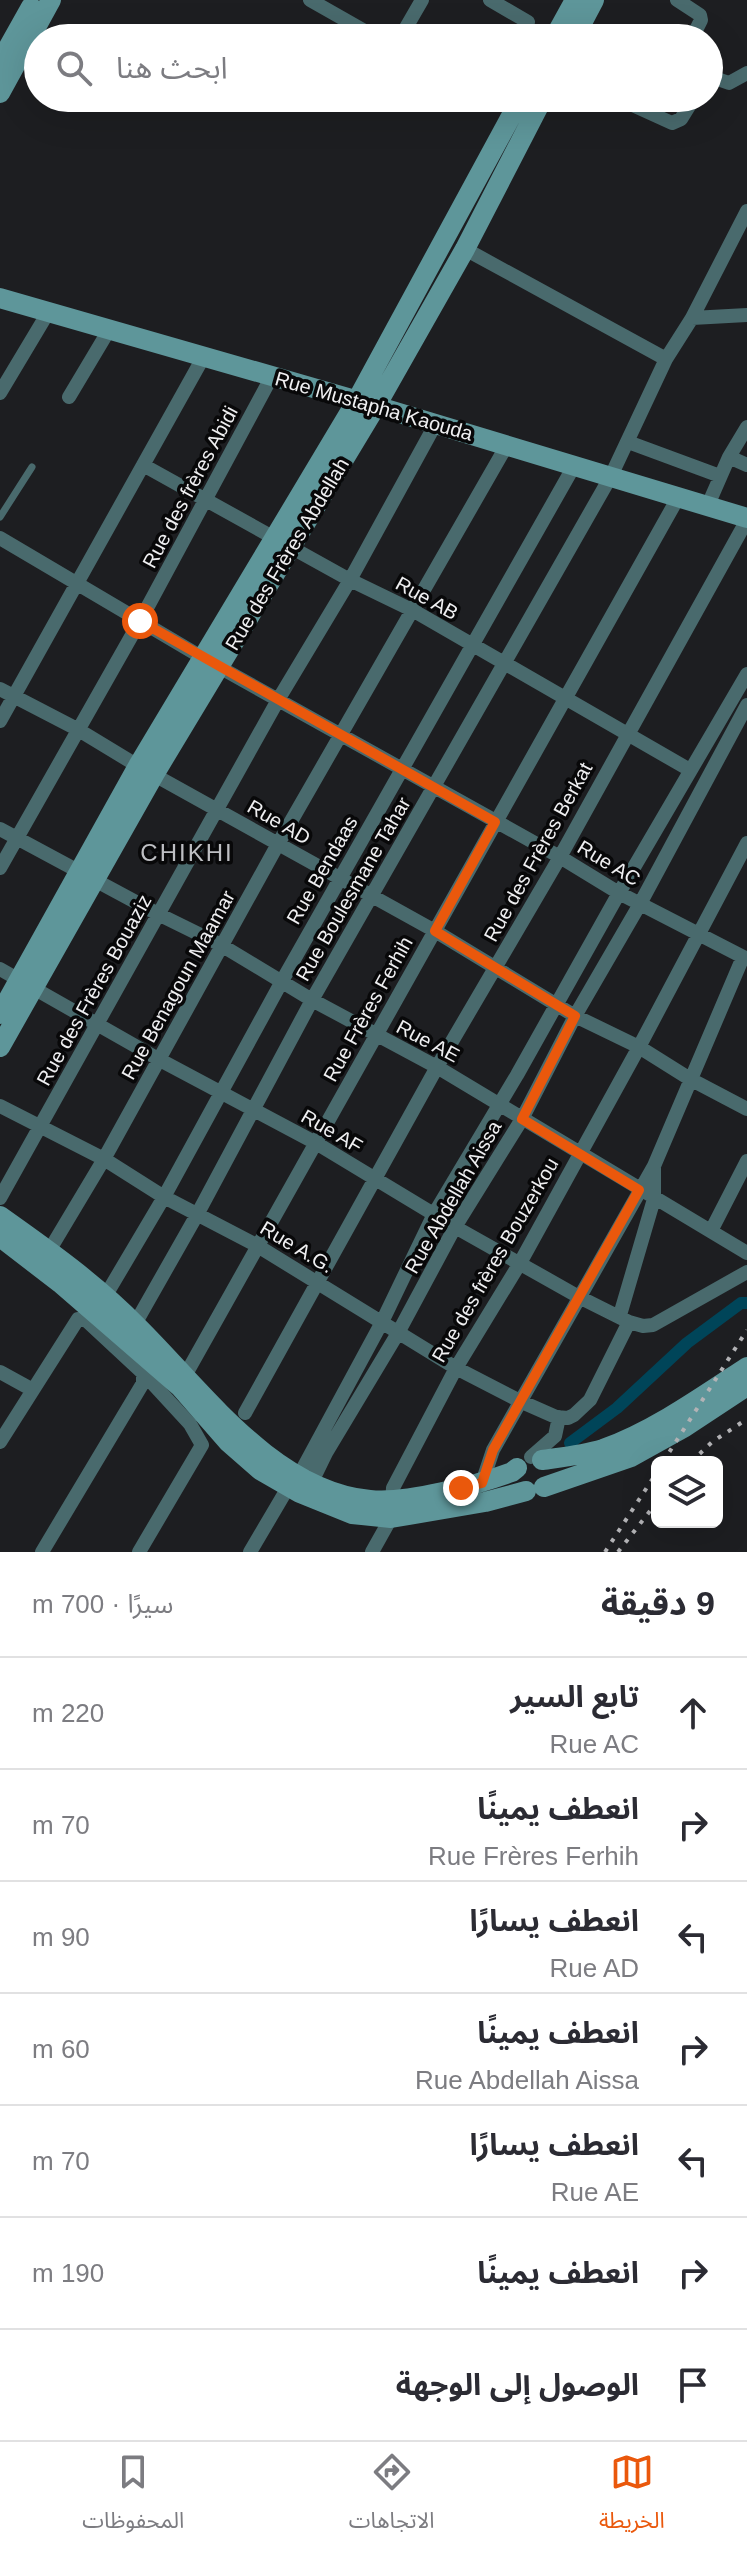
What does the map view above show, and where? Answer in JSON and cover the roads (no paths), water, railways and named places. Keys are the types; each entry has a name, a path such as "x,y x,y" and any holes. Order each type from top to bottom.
{"main road":[{"path":"0,62 6,41 35,0"},
{"path":"38,24 51,0"},
{"path":"562,24 575,0"},
{"path":"581,24 594,0"},
{"path":"0,93 24,49"},
{"name":"Rue des Frères Abdellah","path":"366,404 514,112"},
{"name":"Rue des Frères Abdellah","path":"0,1047 26,985 147,770 366,404 465,249 536,112"},
{"name":"Rue Mustapha Kaouda","path":"0,298 507,445 747,519"},
{"name":"Rue des Frères Abdellah","path":"0,1014 26,985"},
{"path":"0,1216 106,1295 186,1374 230,1424 298,1484"},
{"path":"0,1237 60,1283 180,1387 228,1442 260,1470 298,1484 352,1514 482,1483 530,1462 580,1455 621,1442 747,1367"},
{"path":"392,1502 485,1502 535,1489 631,1457 685,1427 747,1386"},
{"path":"530,1462 516,1479 535,1489"},
{"path":"530,1462 550,1473 535,1489"}],"street":[{"path":"310,0 352,24"},
{"path":"408,24 422,0"},
{"path":"490,0 528,22"},
{"path":"677,0 700,15 699,24"},
{"path":"723,81 729,83 747,73"},
{"path":"648,112 672,123 681,119 685,112"},
{"name":"Rue Boulesmane Tahar","path":"135,1324 312,1000 611,476 666,359 692,318 747,211"},
{"path":"465,249 666,359"},
{"path":"0,393 49,311"},
{"path":"692,318 747,315"},
{"path":"69,397 109,330"},
{"path":"0,721 204,356"},
{"name":"Rue des frères Abidi","path":"0,868 140,621 272,376"},
{"name":"Rue des Frères Bouaziz","path":"0,1198 435,425"},
{"path":"708,505 729,457 747,427"},
{"path":"628,442 720,476"},
{"name":"Rue Benagoun Maamar","path":"49,1251 507,445"},
{"path":"729,457 747,465"},
{"name":"Rue AB","path":"143,465 350,580 414,611 690,770"},
{"name":"Rue Bendaas","path":"106,1295 574,466"},
{"name":"Rue Frères Ferhih","path":"186,1374 679,496"},
{"name":"Rue des Frères Berkat","path":"245,1413 437,1067 560,857 747,519"},
{"name":"Rue AC","path":"0,538 211,662 619,893 745,958"},
{"path":"250,1552 298,1484 434,1214 747,674"},
{"name":"Rue AD","path":"0,689 77,729 435,931 575,1016 639,1047 747,1109"},
{"name":"Rue Abdellah Aissa","path":"298,1484 326,1453 398,1333 455,1227 522,1119 575,1016 640,904 747,705"},
{"name":"Rue AE","path":"0,829 221,945 312,1000 437,1067 747,1253"},
{"name":"Rue des frères Bouzerkou","path":"372,1552 392,1502 456,1368 520,1263 747,843"},
{"path":"482,1483 493,1450 654,1166 745,958"},
{"name":"Rue AF","path":"0,969 160,1060 316,1143 579,1297 631,1321"},
{"name":"Rue A.G.","path":"0,1106 104,1159 164,1197 256,1245 456,1368 522,1402 567,1416"},
{"path":"711,1231 747,1161"},
{"path":"530,1462 555,1436 567,1416 590,1400 631,1321 654,1199 654,1166"},
{"path":"631,1321 667,1318 747,1272"},
{"path":"0,1442 78,1319 86,1320 143,1373 190,1424 202,1445 139,1552"},
{"path":"0,1372 31,1389"},
{"path":"42,1552 143,1383 143,1373"}],"lane":[{"path":"0,517 32,467"}],"waterway":[{"path":"570,1443 617,1408 687,1343 741,1303 747,1303"}],"railway":[{"path":"667,1456 747,1330"},
{"path":"697,1456 712,1442 747,1419"},
{"path":"605,1552 651,1481"},
{"path":"618,1552 651,1510"}],"district":[{"name":"CHIKHI","path":"187,853"}]}
